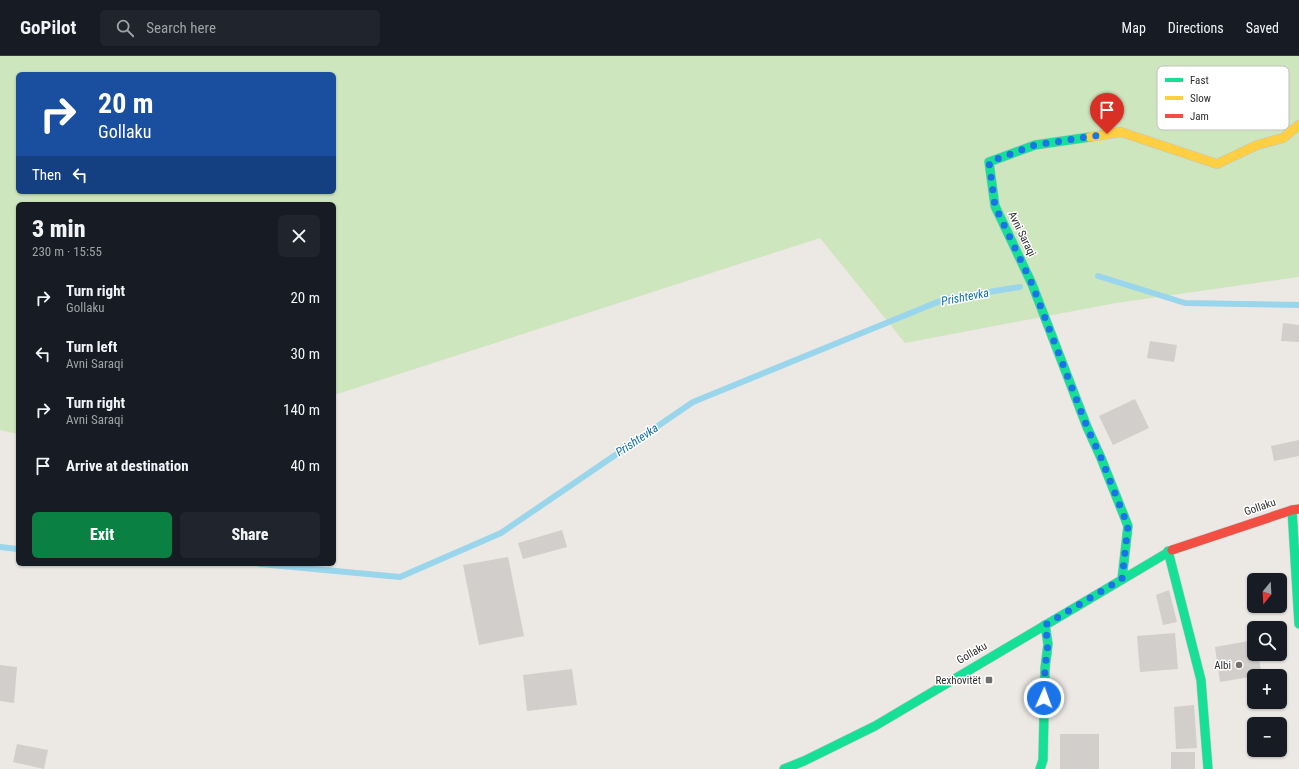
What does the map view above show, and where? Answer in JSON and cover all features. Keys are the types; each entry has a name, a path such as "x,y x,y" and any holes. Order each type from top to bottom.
{"street":[{"name":"Avni Saraqi","path":"1122,579 1128,526 1087,427 1032,284 995,206 989,162 1035,145 1121,132 1217,164 1257,144 1283,138 1299,126"},
{"name":"Gollaku","path":"784,769 804,761 875,726 1168,551 1295,509 1299,624"},
{"path":"1168,551 1200,680 1208,769"},
{"path":"1040,769 1042,760 1045,668 1048,644 1045,625"}],"green space":[{"path":"0,56 1299,56 1299,277 1116,303 905,343 820,238 336,394 336,202 16,202 16,434 0,430"}],"building":[{"path":"1283,323 1299,325 1299,342 1281,341"},
{"path":"1150,341 1177,345 1174,362 1147,358"},
{"path":"1135,399 1149,428 1113,445 1099,416"},
{"path":"1299,440 1299,456 1274,461 1271,446"},
{"path":"562,530 567,547 523,559 518,543"},
{"path":"508,557 524,636 479,645 463,565"},
{"path":"1169,590 1177,622 1163,625 1156,595"},
{"path":"1175,633 1178,669 1140,672 1137,636"},
{"name":"Albi","path":"1247,641 1247,661 1259,661 1261,669 1247,669 1247,678 1220,682 1215,647"},
{"path":"0,665 17,667 14,703 0,701"},
{"path":"572,669 577,705 527,711 523,675"},
{"path":"1194,705 1197,748 1176,749 1174,707"},
{"path":"1060,734 1099,734 1099,769 1060,769"},
{"path":"17,744 48,750 44,769 13,762"},
{"path":"1171,752 1195,752 1195,769 1171,769"}],"waterway":[{"name":"Prishtevka","path":"1098,276 1185,303 1299,305"},
{"name":"Prishtevka","path":"282,566 400,577 501,533 693,402 945,299 1020,287"},
{"name":"Prishtevka","path":"0,547 16,549"}],"traffic: fast":[{"path":"1090,137 1035,145 989,162 995,206 1032,284 1087,427 1128,526 1122,579"},
{"path":"1292,510 1299,624"},
{"path":"784,769 804,761 875,726 1172,550"},
{"path":"1168,551 1201,680 1208,769"},
{"path":"1040,769 1043,760 1045,668 1048,644 1045,625"}],"traffic: slow":[{"path":"1090,137 1121,132 1217,164 1257,145 1283,138 1299,125"}],"traffic: jam":[{"path":"1172,550 1299,509"}],"place":[{"name":"Albi","path":"1239,665"},
{"name":"Rexhovitët","path":"989,680"}],"route":[{"path":"1044,698 1045,668 1048,644 1045,625 1122,579 1128,526 1055,346 1044,312 995,206 989,162 1035,145 1107,134"}]}
